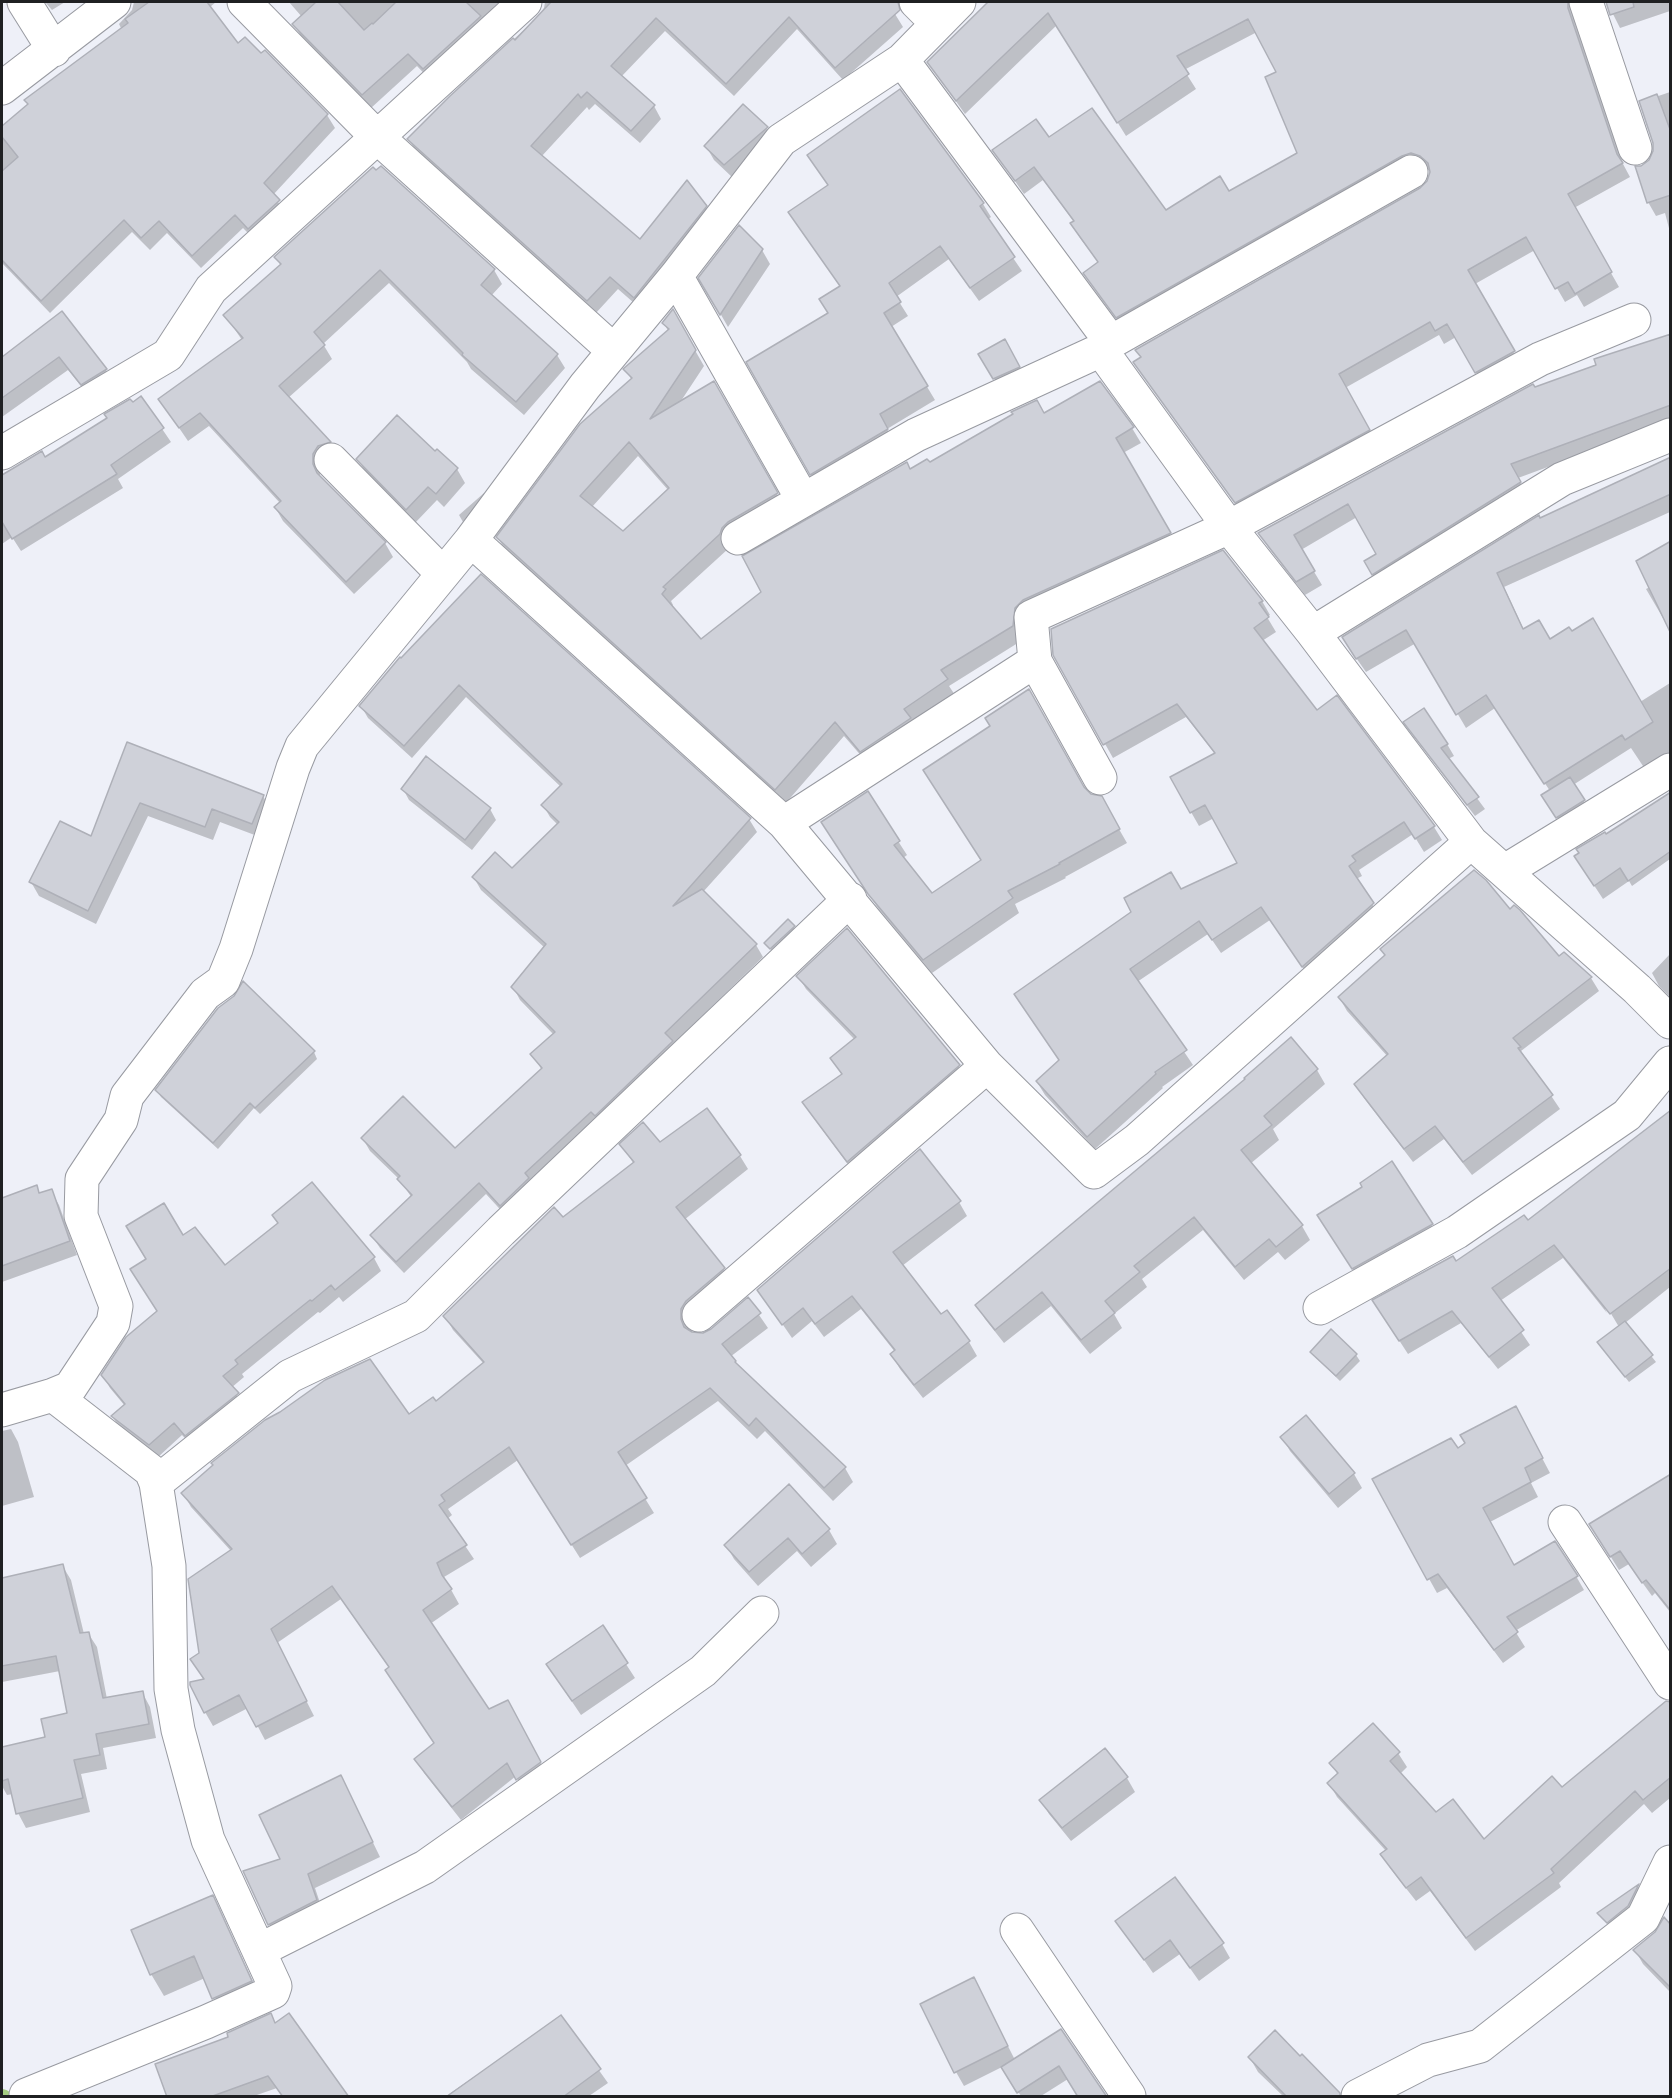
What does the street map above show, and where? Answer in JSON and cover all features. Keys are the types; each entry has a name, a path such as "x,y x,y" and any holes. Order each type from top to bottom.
{"street":[{"path":"24,2 54,50"},
{"path":"2,88 114,2"},
{"path":"244,2 376,136 614,351"},
{"path":"2,453 168,356 211,289 525,2"},
{"path":"1586,2 1635,148"},
{"path":"2,1410 70,1388 113,1323 116,1306 81,1216 82,1179 122,1120 127,1096 205,994 223,981 236,949 302,746 471,540 585,386 676,276 781,140 902,60 937,9"},
{"path":"902,60 1106,346 1229,527 1313,633 1471,842 1671,1022"},
{"path":"738,538 916,435 1106,346 1411,172"},
{"path":"676,276 803,500"},
{"path":"1100,778 1035,661 1031,617 1229,527 1540,359 1634,320"},
{"path":"1313,633 1562,479 1671,435"},
{"path":"331,460 443,574"},
{"path":"471,540 784,823 987,1066 1094,1172 1137,1140 1471,842"},
{"path":"784,823 1035,661"},
{"path":"1505,871 1671,770"},
{"path":"156,1483 290,1376 416,1316 501,1231 850,900"},
{"path":"1320,1308 1457,1232 1627,1115 1671,1063"},
{"path":"699,1315 987,1066"},
{"path":"19,2091 206,2022 273,1992 275,1986 208,1840 178,1730 171,1689 169,1566 156,1483 151,1471 53,1395"},
{"path":"1565,1522 1671,1683"},
{"path":"260,1950 425,1868 703,1671 762,1613"},
{"path":"1358,2097 1428,2060 1480,2046 1643,1918 1671,1862"},
{"path":"1017,1930 1129,2097"}],"building":[{"path":"149,2 207,2 238,43 245,37 261,53 265,50 328,114 264,183 280,200 248,229 235,215 192,256 159,221 141,238 124,220 41,301 2,260 2,171 18,157 2,137 2,126 28,104 24,100 128,23 125,19"},
{"path":"316,2 338,2 364,30 396,2 466,2 481,16 423,69 408,54 362,95 292,24"},
{"path":"551,2 898,2 900,10 835,68 789,17 726,84 656,18 611,66 655,105 631,131 587,92 581,98 578,94 531,146 640,239 687,180 707,206 634,298 610,277 587,301 407,139 513,38 515,40"},
{"path":"988,2 1568,2 1568,8 1617,154 1623,163 1568,194 1612,272 1575,294 1568,282 1555,289 1526,237 1468,270 1515,351 1475,373 1447,324 1435,331 1430,322 1339,374 1370,430 1235,503 1133,362 1141,357 1135,350 1420,188 1427,181 1430,172 1428,163 1420,156 1411,153 1402,156 1116,318 1083,273 1098,262 1070,223 1074,221 1034,167 1015,181 992,150 1036,119 1049,137 1092,108 1166,210 1220,176 1229,191 1297,153 1265,77 1276,72 1248,19 1177,56 1189,74 1117,123 1048,13 956,101 927,62"},
{"path":"1606,2 1633,2 1634,7 1610,15"},
{"path":"900,89 984,203 980,206 1015,257 970,288 940,246 889,283 901,302 884,313 928,386 880,414 888,429 810,475 746,362 828,313 819,299 840,286 788,212 828,185 807,155"},
{"path":"1657,94 1671,132 1671,195 1647,203 1635,166 1641,166 1649,160 1653,151 1653,143 1639,101"},
{"path":"743,104 768,127 724,165 704,146"},
{"path":"381,166 495,269 481,285 558,354 516,402 462,355 463,353 380,270 314,332 325,345 279,386 331,442 318,446 313,454 313,464 317,473 386,542 346,582 274,507 281,501 200,413 179,428 158,399 243,338 223,315 281,264 274,257 373,167 376,170"},
{"path":"739,225 763,249 720,315 698,278"},
{"path":"673,309 696,350 650,419 714,381 778,493 728,522 720,534 663,587 666,589 662,594 701,639 761,592 742,556 907,462 910,469 927,459 930,462 1013,414 1011,412 1037,400 1044,413 1100,381 1134,427 1116,438 1171,533 1023,600 1015,608 1013,626 941,670 948,679 904,709 911,718 860,752 835,722 775,790 496,537 580,424 632,378 623,369 669,329 662,323","holes":["629,442 669,488 623,531 580,496"]},
{"path":"62,311 107,369 81,385 59,357 2,398 2,357"},
{"path":"1671,334 1671,405 1511,464 1521,482 1372,575 1364,561 1376,554 1348,504 1294,535 1315,571 1296,582 1258,533 1533,384 1535,387 1596,365 1594,359"},
{"path":"1005,339 1020,367 993,379 978,354"},
{"path":"141,396 164,428 111,465 117,474 12,539 2,522 2,475 42,451 45,457 107,418 104,414 130,399 133,402"},
{"path":"397,415 435,451 437,449 458,468 436,494 428,487 406,510 356,459"},
{"path":"1671,457 1671,494 1497,573 1523,629 1539,620 1550,639 1569,627 1572,631 1593,618 1653,722 1625,740 1622,735 1544,784 1486,695 1456,715 1406,630 1356,659 1342,637 1539,515 1540,518"},
{"path":"1671,541 1671,634 1636,561"},
{"path":"1223,550 1263,601 1259,603 1269,617 1254,628 1317,710 1337,695 1435,826 1415,839 1404,822 1352,856 1356,861 1349,866 1374,903 1302,967 1261,907 1212,940 1199,921 1130,969 1187,1050 1155,1072 1156,1074 1087,1137 1036,1081 1059,1060 1014,994 1131,912 1124,898 1171,872 1181,889 1237,863 1205,805 1190,813 1170,777 1215,753 1177,704 1103,745 1053,655 1051,629"},
{"path":"481,574 751,818 673,906 702,889 757,944 665,1033 673,1041 595,1116 591,1112 525,1173 529,1178 500,1206 479,1183 396,1262 370,1235 412,1195 397,1179 400,1176 361,1138 403,1096 455,1148 542,1068 530,1054 555,1032 511,987 546,944 472,877 495,852 512,868 559,822 541,805 562,784 459,685 404,746 359,706 400,657"},
{"path":"1029,689 1084,787 1091,794 1102,796 1120,829 1008,891 1013,898 923,960 868,894 821,822 868,791 900,841 894,845 932,893 981,860 923,770 990,726 985,718"},
{"path":"1424,708 1448,744 1441,748 1479,797 1467,805 1403,722"},
{"path":"127,742 264,795 252,824 212,809 205,827 140,803 88,911 29,882 60,821 91,836"},
{"path":"426,756 491,808 465,840 401,789"},
{"path":"1570,777 1585,800 1556,818 1541,795"},
{"path":"1671,792 1671,851 1628,881 1620,868 1594,886 1574,856 1579,853 1576,849 1605,832 1606,834"},
{"path":"1474,870 1486,880 1510,909 1514,905 1520,910 1559,956 1564,952 1592,977 1513,1038 1553,1095 1463,1162 1435,1126 1404,1149 1354,1084 1388,1054 1338,997 1385,955 1380,949"},
{"path":"788,919 795,926 770,949 764,943"},
{"path":"847,928 960,1065 847,1162 802,1102 842,1074 830,1058 856,1037 796,976"},
{"path":"243,981 315,1051 255,1108 250,1103 213,1143 155,1090 218,1008 234,996"},
{"path":"1291,1037 1318,1069 1264,1116 1272,1125 1241,1150 1303,1225 1276,1247 1269,1239 1235,1267 1194,1217 1134,1266 1140,1272 1105,1301 1115,1313 1081,1340 1042,1292 995,1330 975,1305 1245,1079"},
{"path":"707,1108 741,1155 676,1207 725,1268 686,1301 681,1309 684,1327 692,1332 703,1333 711,1329 748,1297 761,1313 722,1344 735,1362 846,1467 824,1488 756,1418 749,1426 710,1388 618,1452 647,1498 571,1545 509,1447 441,1495 445,1501 439,1505 467,1545 437,1563 452,1589 423,1610 489,1709 508,1700 541,1762 516,1780 507,1763 452,1807 414,1759 434,1743 385,1670 389,1667 332,1586 271,1629 307,1701 256,1727 239,1695 204,1713 190,1685 190,1682 204,1679 190,1659 199,1653 188,1579 232,1549 181,1493 213,1465 211,1463 265,1420 325,1380 370,1359 409,1414 433,1397 436,1401 484,1362 443,1316 554,1207 563,1217 634,1162 619,1144 643,1122 660,1142"},
{"path":"1671,1110 1671,1268 1610,1314 1554,1245 1492,1288 1524,1330 1489,1357 1452,1311 1399,1341 1372,1300 1453,1256 1456,1261 1524,1215 1528,1220"},
{"path":"920,1149 961,1201 893,1252 941,1314 947,1310 970,1341 914,1385 890,1354 895,1350 852,1296 815,1324 803,1308 782,1325 757,1290"},
{"path":"1392,1161 1433,1224 1352,1269 1317,1215 1362,1187 1360,1183"},
{"path":"312,1182 375,1257 335,1290 331,1285 312,1301 310,1300 235,1360 238,1364 223,1376 239,1393 185,1436 174,1423 149,1445 111,1416 125,1404 101,1375 126,1337 157,1311 130,1269 146,1259 126,1226 164,1203 183,1235 195,1227 225,1265 278,1223 272,1215"},
{"path":"37,1185 39,1193 52,1189 70,1241 2,1266 2,1198"},
{"path":"1625,1321 1653,1355 1625,1377 1597,1342"},
{"path":"1331,1329 1357,1354 1336,1376 1310,1352"},
{"path":"1516,1406 1543,1458 1525,1468 1531,1482 1483,1508 1514,1565 1555,1541 1578,1576 1507,1617 1518,1632 1494,1650 1438,1574 1427,1580 1372,1479 1451,1438 1458,1448 1465,1443 1460,1435"},
{"path":"1306,1415 1355,1473 1329,1494 1280,1437"},
{"path":"1671,1474 1671,1611 1646,1580 1642,1583 1620,1551 1610,1557 1589,1524"},
{"path":"789,1484 830,1529 802,1554 788,1538 749,1572 724,1545"},
{"path":"63,1564 80,1633 89,1632 103,1698 143,1691 149,1724 96,1734 100,1755 74,1760 83,1798 16,1814 8,1779 2,1781 2,1747 45,1737 41,1719 67,1713 56,1656 2,1666 2,1578"},
{"path":"603,1625 628,1663 572,1701 546,1664"},
{"path":"1666,1701 1671,1702 1671,1777 1643,1800 1635,1791 1551,1869 1554,1873 1466,1938 1421,1877 1406,1888 1380,1854 1387,1849 1327,1783 1338,1773 1329,1763 1373,1723 1400,1752 1390,1761 1436,1812 1453,1799 1484,1839 1552,1776 1562,1787"},
{"path":"1105,1748 1128,1777 1062,1828 1039,1800"},
{"path":"341,1775 373,1842 308,1874 317,1900 268,1925 243,1871 280,1859 259,1815"},
{"path":"1175,1877 1224,1943 1190,1968 1170,1940 1144,1960 1115,1921"},
{"path":"1639,1884 1628,1906 1607,1923 1597,1913"},
{"path":"213,1895 252,1981 212,1999 194,1956 150,1975 131,1930"},
{"path":"1664,1917 1671,1925 1671,1988 1633,1950 1655,1932"},
{"path":"974,1977 1008,2046 954,2073 920,2004"},
{"path":"271,2013 275,2023 289,2013 349,2097 283,2097 268,2076 210,2097 167,2097 155,2064 228,2037 227,2033"},
{"path":"561,2015 601,2069 563,2097 446,2097"},
{"path":"1061,2029 1107,2097 1078,2097 1059,2066 1017,2093 1001,2067"},
{"path":"1275,2030 1340,2093 1340,2097 1287,2097 1248,2057"}]}
